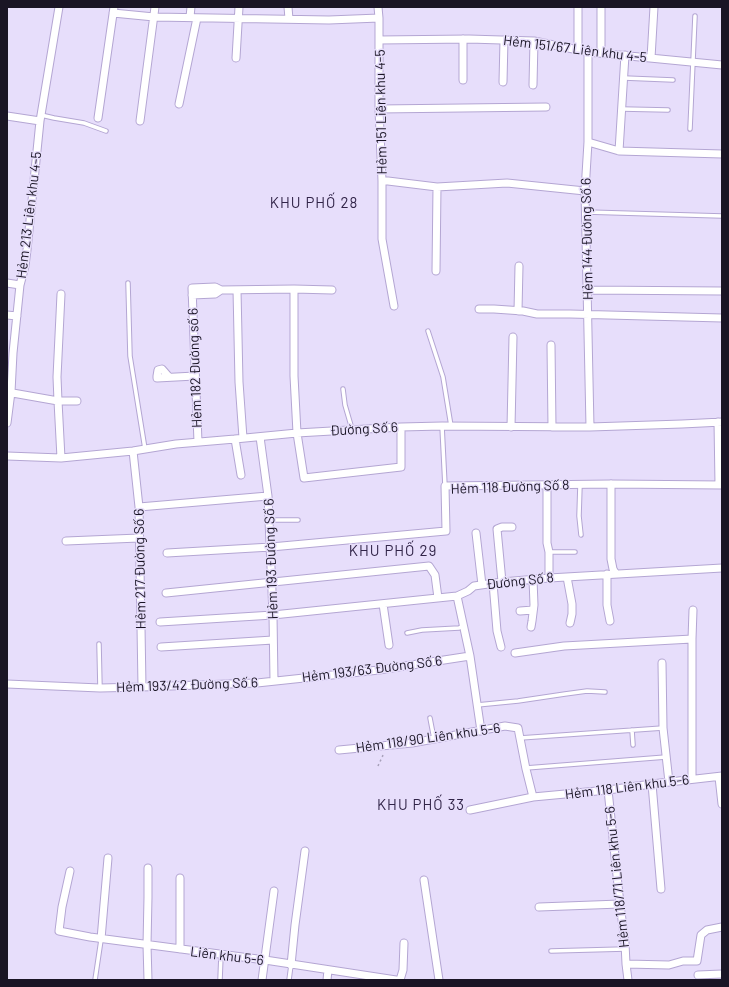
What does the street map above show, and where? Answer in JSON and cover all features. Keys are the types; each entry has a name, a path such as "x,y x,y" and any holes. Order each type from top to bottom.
{"street":[{"name":"Hẻm 213 Liên khu 4-5","path":"7,423 10,352 17,316 20,285 25,266 40,118 59,7"},
{"path":"140,121 155,7"},
{"path":"179,104 194,18 191,7"},
{"path":"236,58 239,7"},
{"path":"288,7 289,19"},
{"name":"Hẻm 151 Liên khu 4-5","path":"378,7 380,18 379,109 382,181 437,187 507,183 585,191"},
{"path":"578,7 578,49"},
{"path":"601,7 601,53"},
{"path":"652,58 654,7"},
{"path":"98,118 113,10 154,17 329,20 380,18"},
{"path":"462,80 463,39"},
{"name":"Hẻm 151/67 Liên khu 4-5","path":"379,40 463,39 534,41 588,52 722,65"},
{"path":"503,82 504,40"},
{"path":"533,85 534,41"},
{"name":"Hẻm 144 Đường Số 6","path":"588,52 588,142 585,191 590,427"},
{"path":"619,151 625,55"},
{"path":"379,109 546,107"},
{"path":"7,116 40,118"},
{"path":"588,142 619,151 722,154"},
{"path":"382,181 382,239 394,306"},
{"path":"436,271 437,187"},
{"path":"518,311 519,266"},
{"path":"7,283 20,285"},
{"path":"294,289 294,376 297,433 304,478 401,467 401,427"},
{"name":"Hẻm 182 Đường số 6","path":"198,442 192,295 215,294 221,290 238,290"},
{"path":"244,438 239,382 238,290 332,290"},
{"path":"588,290 722,291"},
{"path":"61,294 57,377 61,458"},
{"path":"479,309 518,311 537,314 722,318"},
{"path":"7,314 17,316"},
{"path":"511,426 513,337"},
{"path":"551,345 552,427"},
{"path":"169,377 196,376"},
{"path":"9,392 58,400 77,401"},
{"path":"720,422 721,485"},
{"name":"Đường Số 6","path":"7,456 61,458 132,451 176,444 352,429 442,426 590,427 720,422"},
{"name":"Hẻm 193 Đường Số 6","path":"260,437 268,496 271,547 274,681"},
{"path":"236,439 241,475"},
{"name":"Hẻm 217 Đường Số 6","path":"132,451 139,507 142,687"},
{"path":"611,484 611,559 613,569 616,574"},
{"name":"Hẻm 118 Đường Số 8","path":"271,547 446,531 445,486 611,484 721,485"},
{"path":"547,485 547,543 549,552 550,578"},
{"path":"139,507 268,496"},
{"path":"502,582 497,529 502,527 512,527"},
{"path":"476,533 482,585"},
{"path":"66,541 139,538"},
{"path":"167,553 271,547"},
{"path":"166,594 429,566 435,575 438,598"},
{"name":"Đường Số 8","path":"160,622 273,615 457,596 468,591 474,586 533,579 722,568"},
{"path":"607,574 606,605 610,621"},
{"path":"567,577 572,604 570,623"},
{"path":"531,627 533,610 533,579"},
{"path":"493,583 497,631 501,647"},
{"path":"457,596 470,656 482,731"},
{"path":"383,604 389,645"},
{"path":"520,611 533,610"},
{"path":"692,779 693,610"},
{"path":"515,653 564,646 692,638"},
{"path":"161,647 273,640"},
{"name":"Hẻm 193/63 Đường Số 6","path":"274,681 379,670 470,656"},
{"path":"662,663 663,728 669,782"},
{"name":"Hẻm 193/42 Đường Số 6","path":"7,684 100,688 257,683 274,681"},
{"name":"Hẻm 118/90 Liên khu 5-6","path":"339,750 412,743 505,726 518,728 533,797"},
{"path":"720,776 722,804"},
{"name":"Hẻm 118 Liên khu 5-6","path":"470,810 533,797 608,790 720,776"},
{"path":"652,784 661,889"},
{"name":"Hẻm 118/71 Liên khu 5-6","path":"608,790 626,964"},
{"path":"291,965 305,851"},
{"path":"102,939 108,858"},
{"path":"148,868 148,980"},
{"name":"Liên khu 5-6","path":"70,871 62,907 59,930 102,939 265,960 371,978 396,980"},
{"path":"180,878 180,949"},
{"path":"424,880 439,980"},
{"path":"262,980 274,891"},
{"path":"539,907 620,904"},
{"path":"722,927 707,930 701,936 697,961 698,978 722,974"},
{"path":"400,980 403,970 404,943"},
{"path":"628,980 626,964 669,965 683,961 697,961"},
{"path":"327,980 328,970"}],"lane":[{"path":"690,129 695,16"},
{"path":"624,78 673,80"},
{"path":"622,109 668,110"},
{"path":"40,118 54,118 84,123 106,131"},
{"path":"586,212 722,216"},
{"path":"128,283 130,356 145,449"},
{"path":"428,331 443,376 451,426"},
{"path":"343,389 345,405 352,429"},
{"path":"442,426 445,486"},
{"path":"580,485 579,516 581,535"},
{"path":"269,520 298,520"},
{"path":"549,552 575,552"},
{"path":"407,633 422,630 459,628 463,626"},
{"path":"99,644 100,688"},
{"path":"477,705 518,702 587,691 605,692"},
{"path":"430,718 434,739"},
{"path":"520,738 663,728"},
{"path":"632,730 634,745"},
{"path":"526,768 667,757"},
{"path":"95,980 102,939"},
{"path":"551,951 625,949"},
{"path":"220,980 221,955"},
{"path":"289,980 291,965"}],"path":[{"path":"378,766 386,746"}],"district":[{"name":"KHU PHỐ 28","path":"314,203"},
{"name":"KHU PHỐ 29","path":"393,551"},
{"name":"KHU PHỐ 33","path":"421,805"}]}
